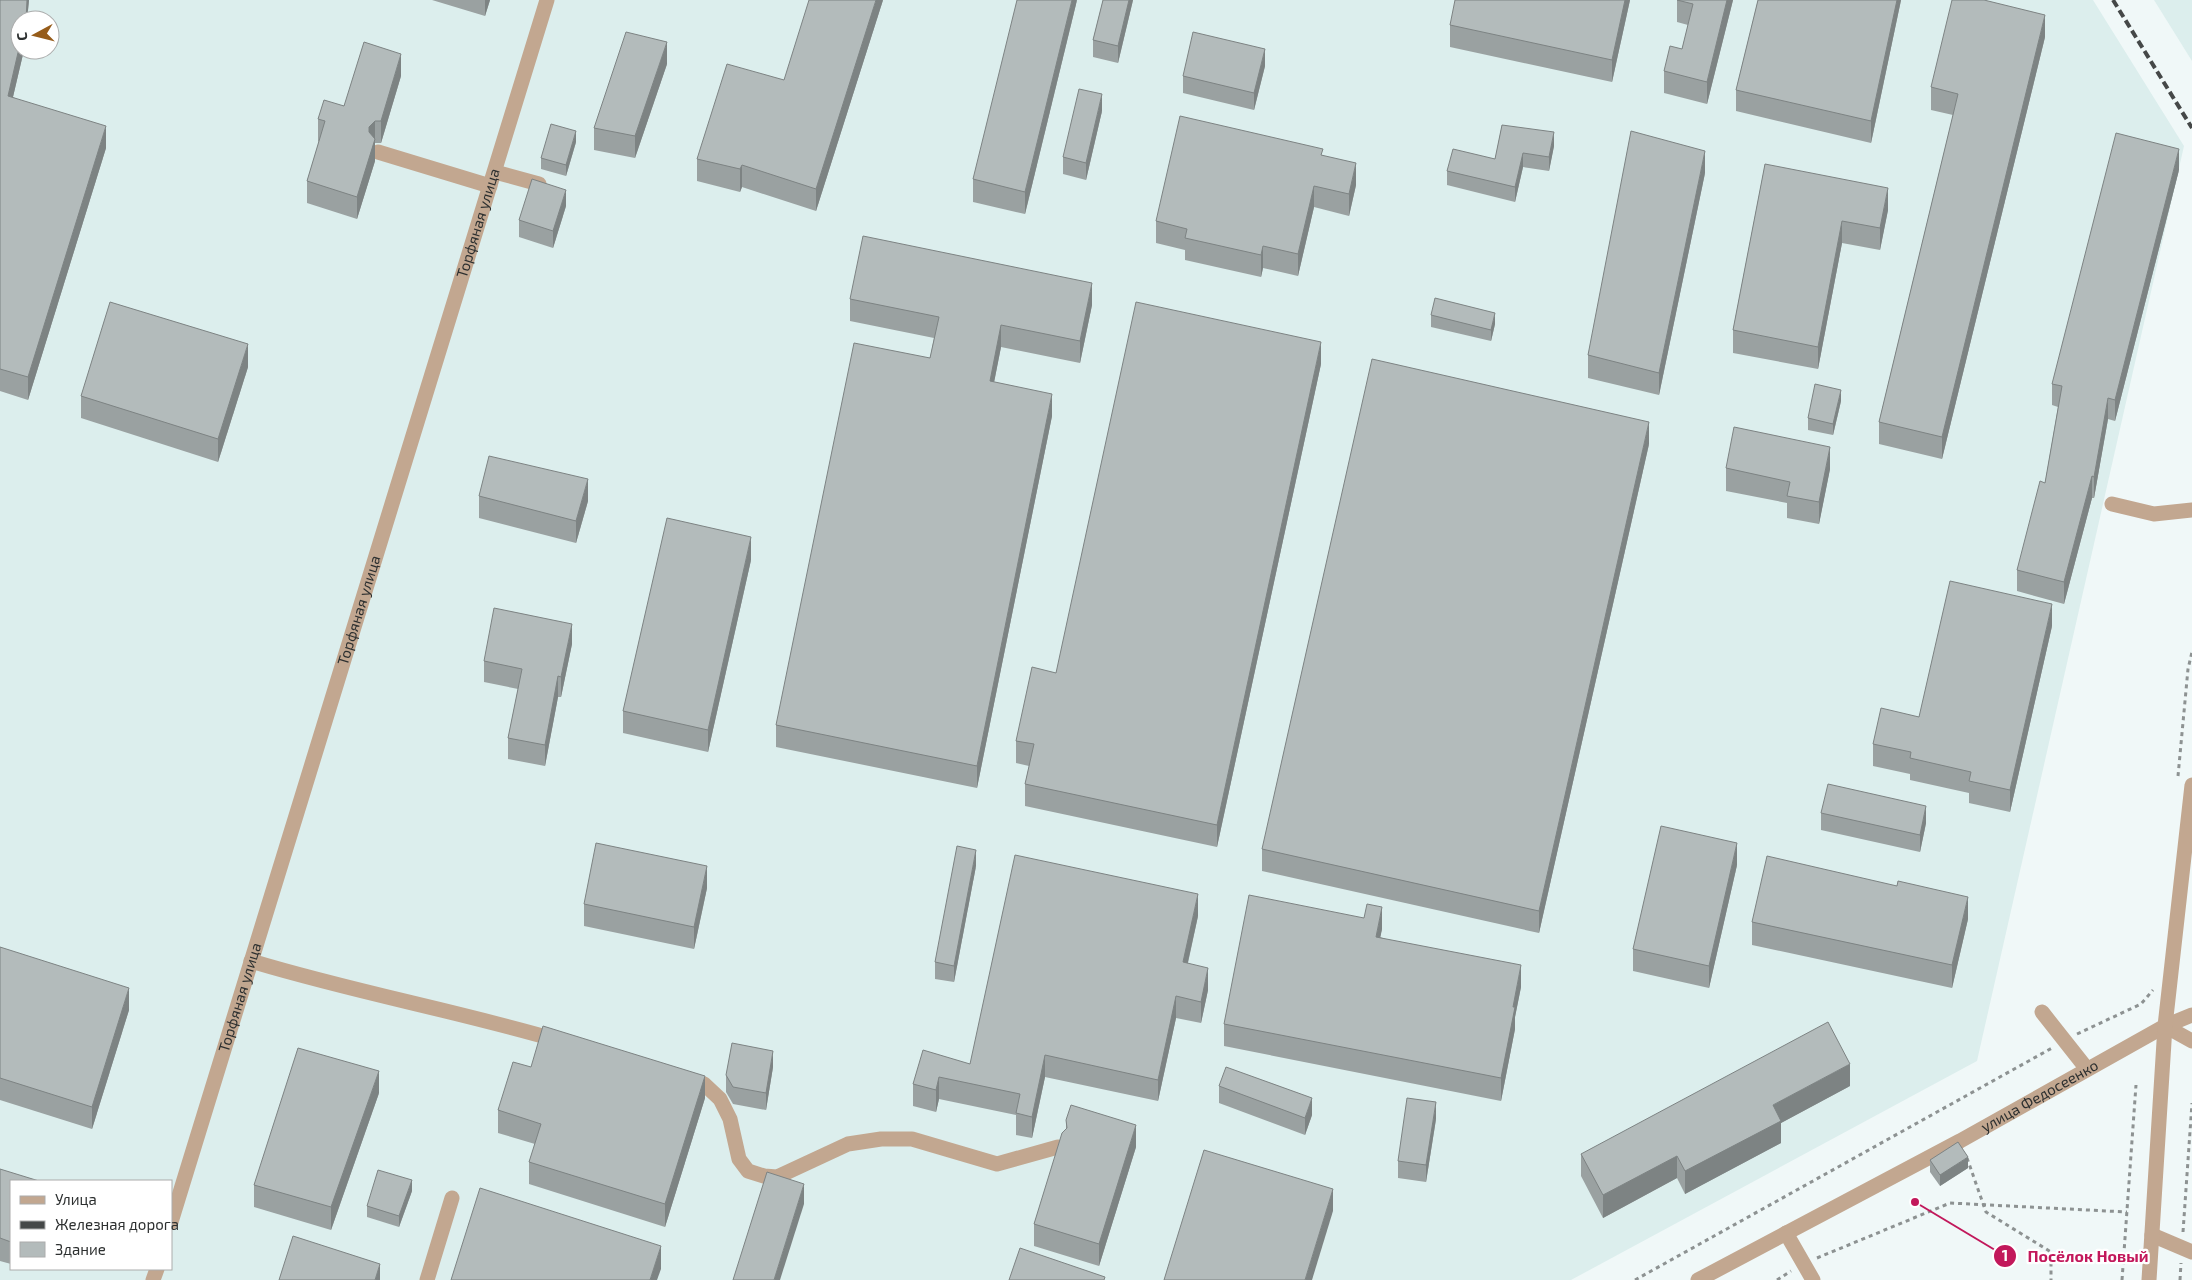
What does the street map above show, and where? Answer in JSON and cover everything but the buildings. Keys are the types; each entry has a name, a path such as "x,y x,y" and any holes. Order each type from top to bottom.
{"street":[{"name":"Торфяная улица","path":"172,1219 547,0"},
{"path":"378,152 492,179 539,184"},
{"path":"2112,504 2154,514 2192,510"},
{"path":"2149,1280 2185,785"},
{"path":"251,961 317,981 490,1020 573,1045"},
{"path":"2042,1012 2087,1070"},
{"name":"улица Федосеенко","path":"1698,1280 1960,1141 2166,1026 2192,1015"},
{"path":"2166,1026 2192,1042"},
{"path":"676,1076 704,1084 720,1099 730,1119 739,1159 748,1171 764,1176 777,1177 848,1144 881,1139 912,1139 997,1164 1058,1147"},
{"path":"427,1280 452,1198"},
{"path":"1786,1233 1813,1280"},
{"path":"2152,1235 2187,1250"}],"path":[{"path":"2185,785 2188,669 2192,652"},
{"path":"1636,1280 2064,1040 2141,1004 2154,989 2156,982"},
{"path":"2122,1280 2136,1085"},
{"path":"2180,1280 2187,1250 2192,1103"},
{"path":"1960,1141 1986,1212 2051,1252 2052,1280"},
{"path":"1777,1280 1804,1264 1950,1203 2127,1212"}],"shaded area":[{"path":"0,0 2093,0 2184,146 1977,1061 1571,1280 0,1280"},
{"path":"2154,0 2192,0 2192,61"}],"railway":[{"path":"2113,0 2192,128"}],"place":[{"name":"Посёлок Новый","path":"1915,1202"}]}
